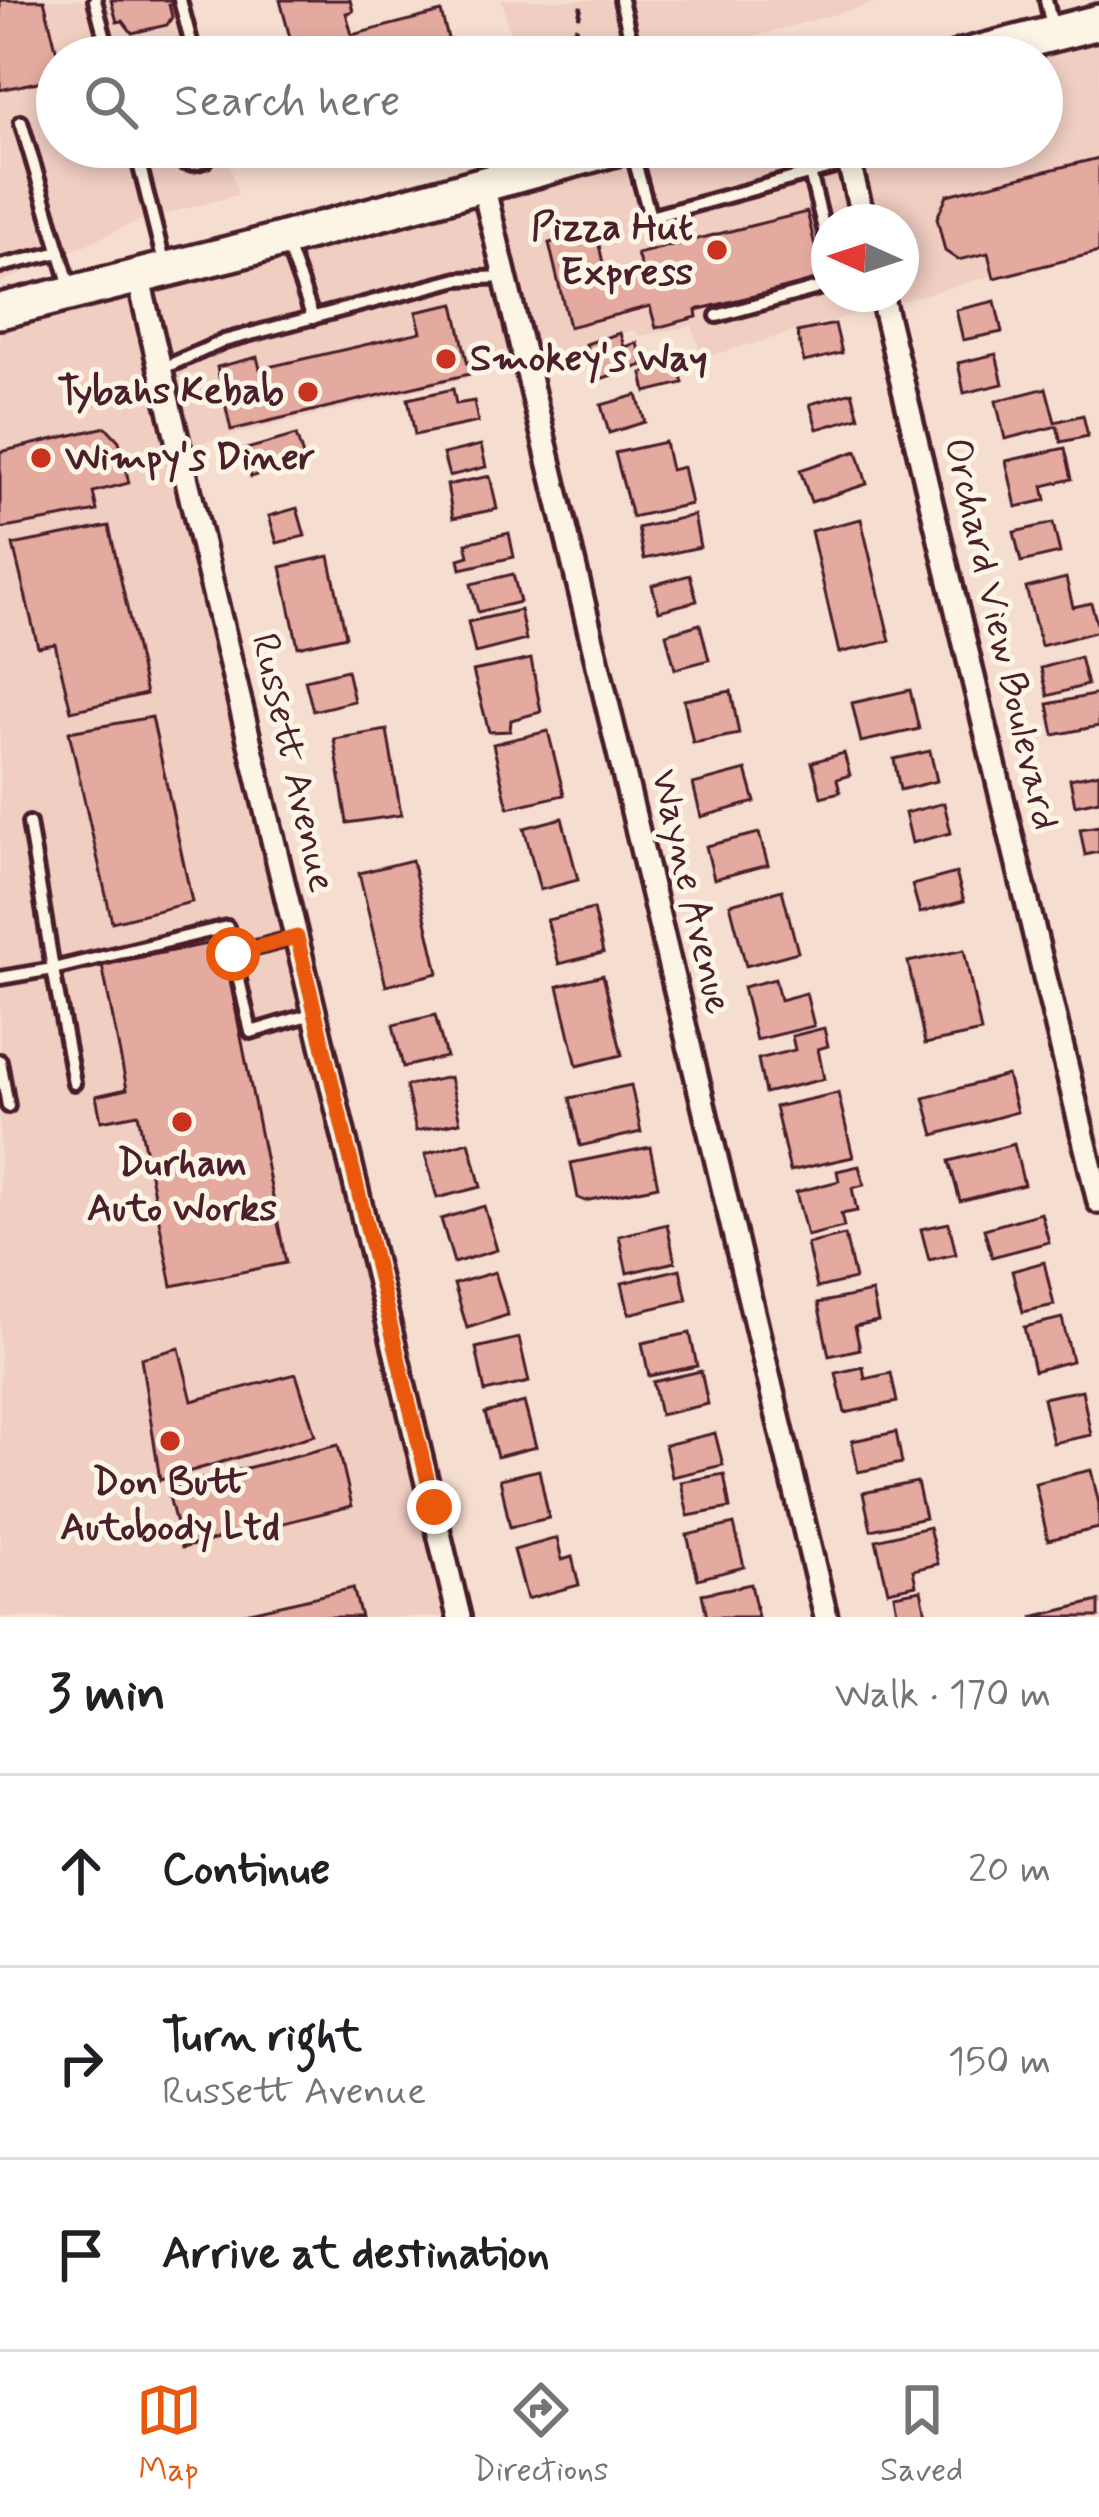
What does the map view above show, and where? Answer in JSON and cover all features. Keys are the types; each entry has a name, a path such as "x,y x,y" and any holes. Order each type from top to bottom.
{"main road":[{"path":"1045,36 1099,22"},
{"path":"0,311 544,168"}],"street":[{"path":"850,168 859,204"},
{"name":"Wayne Avenue","path":"483,185 826,1617"},
{"name":"Russett Avenue","path":"152,273 161,369 460,1617"},
{"name":"Orchard View Boulevard","path":"885,312 1099,1202"}],"lane":[{"path":"95,0 104,36"},
{"path":"180,0 189,36"},
{"path":"621,0 630,36"},
{"path":"1046,0 1053,34"},
{"path":"21,122 71,293"},
{"path":"138,168 152,273"},
{"path":"637,168 650,217 820,168"},
{"path":"810,173 818,204"},
{"path":"284,238 313,318"},
{"path":"0,266 60,252"},
{"path":"161,369 224,341 458,279 505,277"},
{"path":"717,316 811,290"},
{"path":"29,823 74,1083"},
{"path":"0,978 227,927 251,1032 316,1013"},
{"path":"233,954 297,937"},
{"path":"0,1061 8,1106"}],"path":[{"path":"573,36 582,0"}],"shaded area":[{"path":"0,0 186,0 195,36 36,36 36,168 231,168 238,195 138,221 0,283"},
{"path":"502,0 886,0 757,36 510,36"},
{"path":"1099,24 1099,245 919,296 919,204 811,204 811,312 864,312 702,358 692,326 640,336 634,330 508,368 183,447 460,1617 0,1617 0,311 545,168 1063,168 1063,36 1053,36"}],"building":[{"path":"0,0 44,0 53,36 36,36 36,82 0,90"},
{"path":"111,0 175,2 169,4 172,17 167,25 132,33 123,21 117,22"},
{"path":"280,0 350,0 353,11 346,13 352,35 441,12 447,36 290,36"},
{"path":"1099,158 1099,252 994,278 988,253 958,260 945,251 937,218 947,195"},
{"path":"807,212 811,282 696,310 697,317 656,328 650,306 569,327 549,243 596,232 606,276 641,267 637,254"},
{"path":"995,301 1002,332 963,340 956,310"},
{"path":"454,304 470,374 231,430 217,367 257,357 260,369 421,332 416,312"},
{"path":"835,324 842,353 804,362 797,332"},
{"path":"620,333 624,347 637,343 643,365 597,380 586,344"},
{"path":"996,354 1003,384 964,393 958,363"},
{"path":"678,364 683,383 646,392 642,373"},
{"path":"1046,388 1055,422 1083,415 1088,436 1061,442 1057,426 1005,439 996,401"},
{"path":"453,389 456,404 474,401 478,422 415,435 408,399"},
{"path":"852,392 859,417 817,429 810,404"},
{"path":"637,395 645,422 609,433 601,405"},
{"path":"106,427 119,441 129,483 93,492 97,511 0,529 0,452"},
{"path":"296,435 305,462 251,477 243,450"},
{"path":"665,442 671,470 683,467 691,504 632,517 615,453"},
{"path":"481,445 486,467 449,476 443,454"},
{"path":"1065,448 1072,479 1043,486 1046,500 1016,507 1006,461"},
{"path":"857,451 867,484 811,502 800,470"},
{"path":"490,476 497,509 453,518 447,485"},
{"path":"297,508 305,536 277,543 269,516"},
{"path":"694,515 700,547 644,559 638,528"},
{"path":"861,519 890,641 839,653 811,531"},
{"path":"1053,523 1060,553 1021,562 1014,532"},
{"path":"109,526 146,694 71,711 55,644 38,647 13,545"},
{"path":"509,533 514,557 461,569 459,559 469,556 466,543"},
{"path":"329,556 346,636 298,647 281,567"},
{"path":"513,574 520,602 478,612 471,584"},
{"path":"690,575 697,601 659,611 652,585"},
{"path":"1066,578 1073,607 1091,603 1099,631 1041,646 1026,588"},
{"path":"520,610 526,640 475,653 468,622"},
{"path":"700,624 709,660 675,669 666,634"},
{"path":"1080,657 1087,685 1048,696 1041,668"},
{"path":"531,659 541,712 511,720 510,731 489,732 473,671"},
{"path":"347,670 354,701 313,711 305,680"},
{"path":"910,690 919,729 861,742 852,703"},
{"path":"731,691 739,734 693,743 684,700"},
{"path":"1098,694 1099,726 1054,735 1048,704"},
{"path":"152,717 192,902 112,922 69,732"},
{"path":"387,730 401,815 347,823 334,739"},
{"path":"548,731 564,795 508,808 493,744"},
{"path":"930,751 937,781 900,790 894,759"},
{"path":"844,753 850,775 837,779 840,792 821,797 812,762"},
{"path":"746,770 755,802 701,817 693,784"},
{"path":"1099,773 1099,800 1075,805 1070,779"},
{"path":"944,803 951,833 912,843 905,813"},
{"path":"562,818 578,880 540,890 524,828"},
{"path":"1099,826 1099,852 1085,855 1080,829"},
{"path":"759,833 768,865 714,879 706,846"},
{"path":"412,860 438,973 386,986 359,873"},
{"path":"956,873 964,901 920,913 912,885"},
{"path":"782,890 798,952 746,966 730,904"},
{"path":"593,909 603,953 559,964 547,920"},
{"path":"222,941 286,1263 172,1286 138,1114 101,1121 96,1096 127,1089 102,965"},
{"path":"964,950 981,1032 925,1044 908,962"},
{"path":"603,975 622,1055 577,1066 558,986"},
{"path":"775,979 780,1000 806,993 814,1026 756,1040 743,987"},
{"path":"435,1015 446,1057 403,1067 393,1025"},
{"path":"824,1028 828,1046 818,1049 824,1079 765,1093 758,1059 795,1050 792,1036"},
{"path":"1007,1075 1017,1112 934,1135 924,1098"},
{"path":"450,1077 460,1122 416,1131 406,1086"},
{"path":"631,1085 641,1132 580,1146 570,1098"},
{"path":"838,1093 853,1157 790,1171 775,1107"},
{"path":"469,1142 481,1187 437,1198 425,1154"},
{"path":"1014,1144 1024,1185 960,1201 949,1161"},
{"path":"650,1147 658,1186 585,1201 578,1198 571,1163"},
{"path":"859,1166 864,1185 852,1188 857,1211 841,1214 844,1227 807,1236 796,1192 839,1181 837,1171"},
{"path":"484,1206 497,1250 454,1263 441,1219"},
{"path":"1041,1213 1049,1242 992,1257 984,1229"},
{"path":"949,1223 956,1254 929,1260 921,1229"},
{"path":"667,1224 675,1262 627,1273 619,1236"},
{"path":"845,1235 855,1279 817,1288 807,1244"},
{"path":"1044,1262 1054,1305 1023,1312 1012,1271"},
{"path":"680,1269 687,1300 629,1314 622,1283"},
{"path":"495,1272 508,1315 467,1328 454,1284"},
{"path":"872,1292 878,1321 855,1326 860,1349 829,1356 818,1303"},
{"path":"1062,1318 1072,1361 1034,1371 1024,1327"},
{"path":"690,1333 697,1366 649,1376 642,1343"},
{"path":"519,1338 529,1382 485,1392 476,1348"},
{"path":"179,1348 192,1401 296,1374 315,1435 160,1480 141,1358"},
{"path":"863,1367 865,1379 891,1373 897,1402 845,1413 836,1373"},
{"path":"701,1371 708,1404 660,1415 653,1382"},
{"path":"1082,1390 1091,1435 1053,1443 1043,1398"},
{"path":"524,1402 536,1447 497,1457 485,1413"},
{"path":"896,1432 902,1463 858,1472 852,1441"},
{"path":"715,1433 723,1465 672,1477 665,1445"},
{"path":"338,1445 352,1506 182,1548 167,1488"},
{"path":"539,1470 549,1518 510,1527 500,1479"},
{"path":"1091,1470 1099,1528 1048,1540 1035,1483"},
{"path":"724,1474 730,1508 688,1516 681,1482"},
{"path":"917,1482 925,1518 871,1530 863,1493"},
{"path":"734,1524 744,1567 698,1579 687,1535"},
{"path":"929,1527 938,1564 913,1570 916,1585 888,1591 876,1540"},
{"path":"557,1538 562,1560 572,1557 579,1585 527,1599 514,1550"},
{"path":"751,1584 758,1617 707,1617 702,1594"},
{"path":"353,1588 361,1617 229,1617"},
{"path":"921,1590 926,1614 898,1617 894,1595"},
{"path":"1099,1601 1099,1617 1032,1617"}],"place":[{"name":"Pizza Hut Express","path":"717,250"},
{"name":"Smokey's Way","path":"446,359"},
{"name":"Tybahs Kebab","path":"308,392"},
{"name":"Wimpy's Diner","path":"41,458"},
{"name":"Durham Auto Works","path":"182,1122"},
{"name":"Don Butt Autobody Ltd","path":"170,1441"}],"route":[{"path":"233,954 297,937 434,1507"}]}
